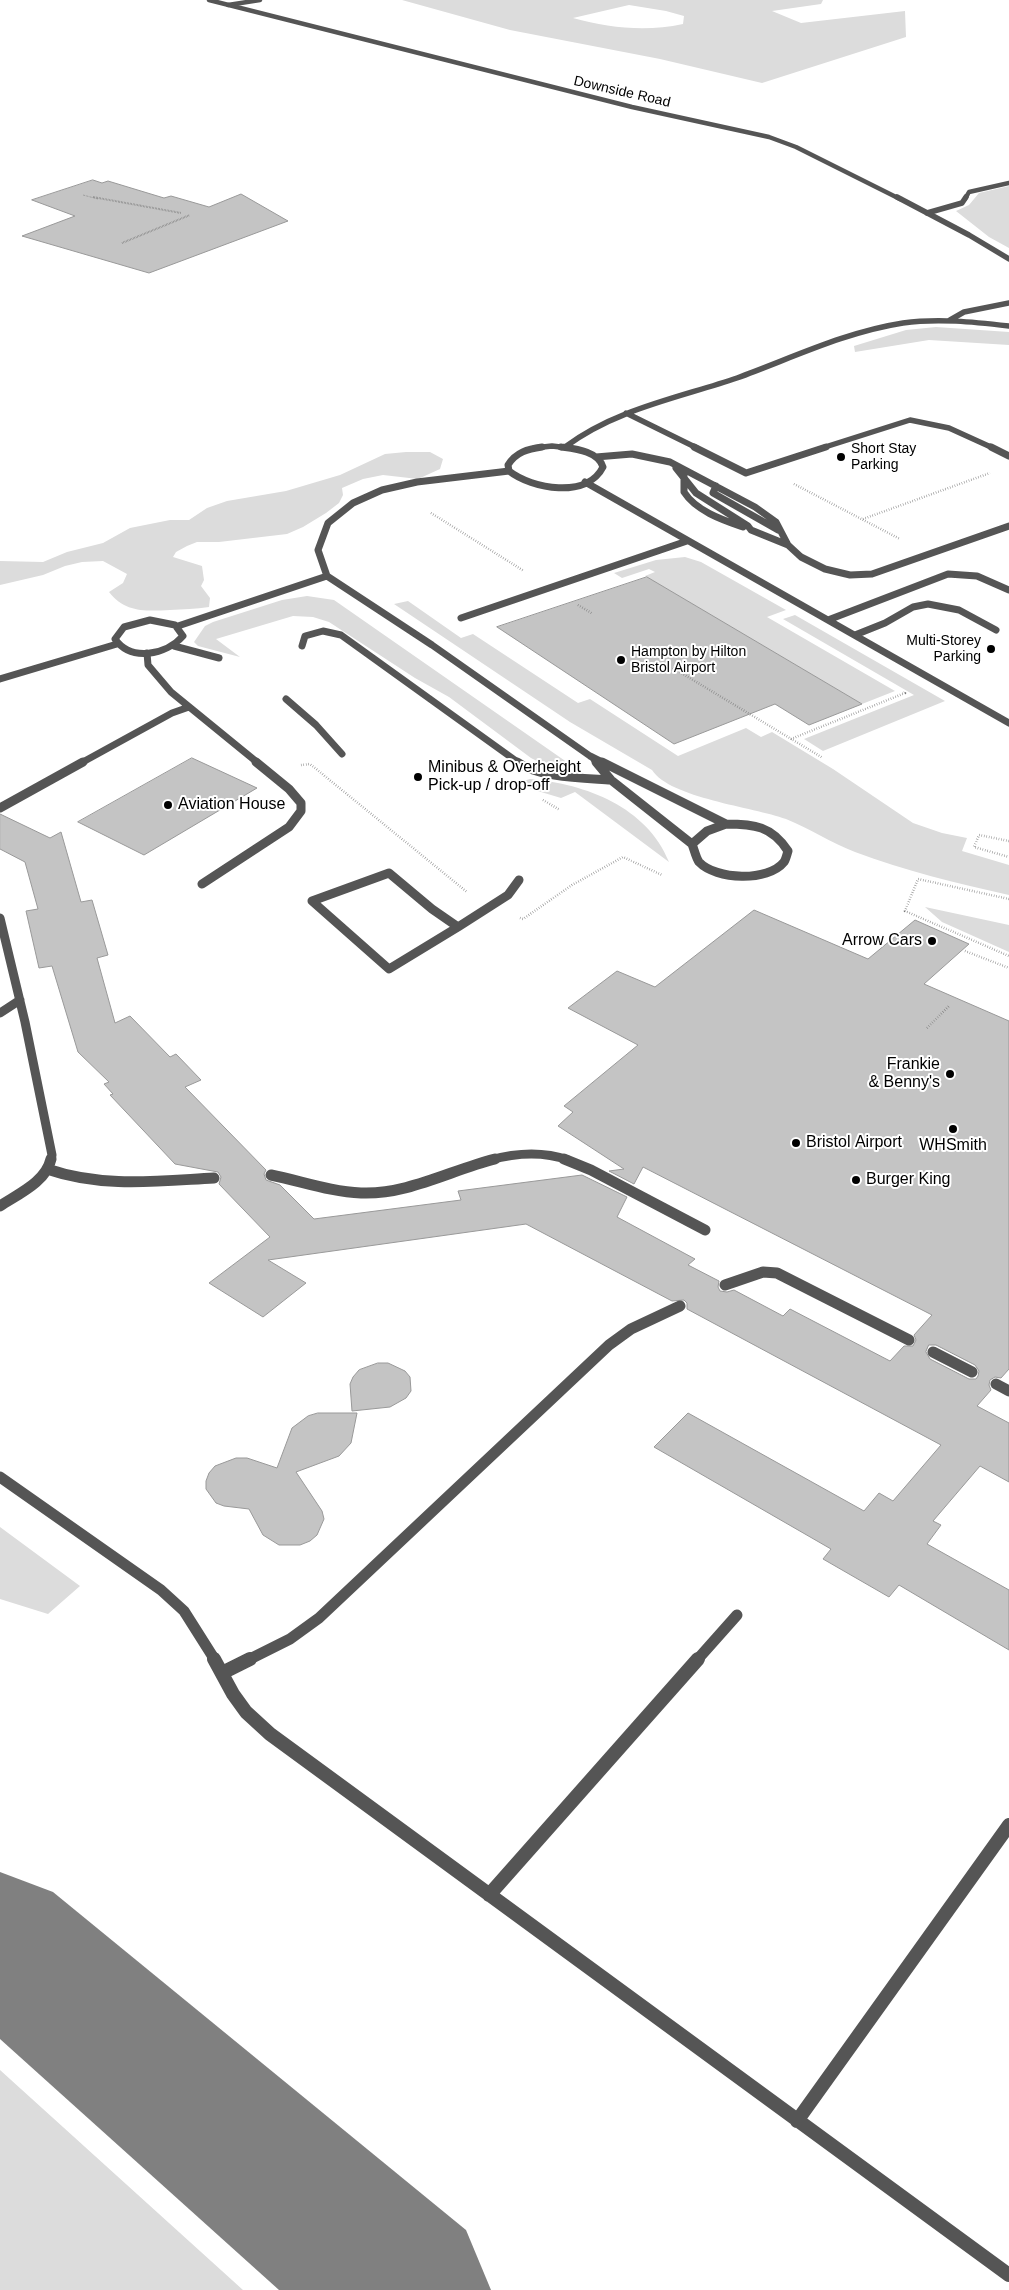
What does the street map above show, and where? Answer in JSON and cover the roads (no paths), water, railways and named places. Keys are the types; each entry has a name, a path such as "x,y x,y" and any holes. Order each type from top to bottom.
{"street":[{"name":"Downside Road","path":"209,0 613,102 770,137 796,146 969,234 1009,260"},
{"path":"228,5 260,0"},
{"path":"927,213 962,203 969,192 1009,183"},
{"path":"949,320 964,312 1009,302"},
{"path":"565,447 590,430 626,413 732,380 844,337 903,323 949,320 1009,326"},
{"path":"626,413 746,473 910,420 938,425 1009,456"},
{"path":"509,471 508,465 516,454 538,448 565,447 577,449 596,457 601,462 603,468 600,473 586,482 560,486 547,486 523,481 509,471 417,482 382,490 353,503 328,523 318,550 327,576 432,645 590,756 726,824"},
{"path":"596,457 632,454 670,462 716,486 713,493 781,532 788,545 801,557 825,569 850,574 872,574 1009,526"},
{"path":"670,462 684,476 696,493 748,526 751,530 788,545"},
{"path":"586,482 1009,723"},
{"path":"461,618 687,541"},
{"path":"828,620 948,574 977,576 1009,590"},
{"path":"178,626 183,636 174,646 148,653 129,651 117,644 115,639 116,633 129,624 161,621 178,626 327,576"},
{"path":"855,635 880,625 916,605 930,604 945,605 958,610 996,630"},
{"path":"302,646 305,636 323,631 341,635 524,767 568,778 611,780"},
{"path":"0,679 117,644"},
{"path":"174,646 186,651 219,658"},
{"path":"148,653 148,665 171,692 289,789 301,803 301,811 289,827 202,884"},
{"path":"286,700 316,725 342,754"},
{"path":"0,808 172,713 189,707"},
{"path":"590,756 611,780 692,844"},
{"path":"726,824 758,826 772,832 784,841 788,850 787,857 781,866 769,873 753,876 735,876 718,873 701,864 692,853 692,844 700,833 712,827 726,824"},
{"path":"458,927 432,909 389,873 312,901 389,970 492,906 508,895 520,880"},
{"path":"0,918 20,1000 52,1155 47,1169 40,1178 0,1206"},
{"path":"0,1013 20,1000"},
{"path":"271,1175 334,1190 374,1193 425,1183 513,1155 544,1154 572,1161 704,1230"},
{"path":"47,1169 65,1176 103,1182 214,1178"},
{"path":"726,1285 763,1272 777,1274 909,1340"},
{"path":"222,1674 290,1639 319,1618 609,1344 631,1329 680,1306"},
{"path":"933,1352 972,1372"},
{"path":"996,1384 1009,1391"},
{"path":"0,1477 161,1590 184,1611 204,1640 222,1674 246,1712 270,1734 1009,2276"},
{"path":"489,1895 737,1616"},
{"path":"797,2121 1009,1825"}],"place":[{"name":"Short Stay Parking","path":"841,457"},
{"name":"Multi-Storey Parking","path":"991,649"},
{"name":"Hampton by Hilton Bristol Airport","path":"621,660"},
{"name":"Minibus & Overheight Pick-up / drop-off","path":"418,777"},
{"name":"Aviation House","path":"168,805"},
{"name":"Arrow Cars","path":"932,941"},
{"name":"Frankie & Benny's","path":"950,1074"},
{"name":"WHSmith","path":"953,1129"},
{"name":"Bristol Airport","path":"796,1143"},
{"name":"Burger King","path":"856,1180"}]}
